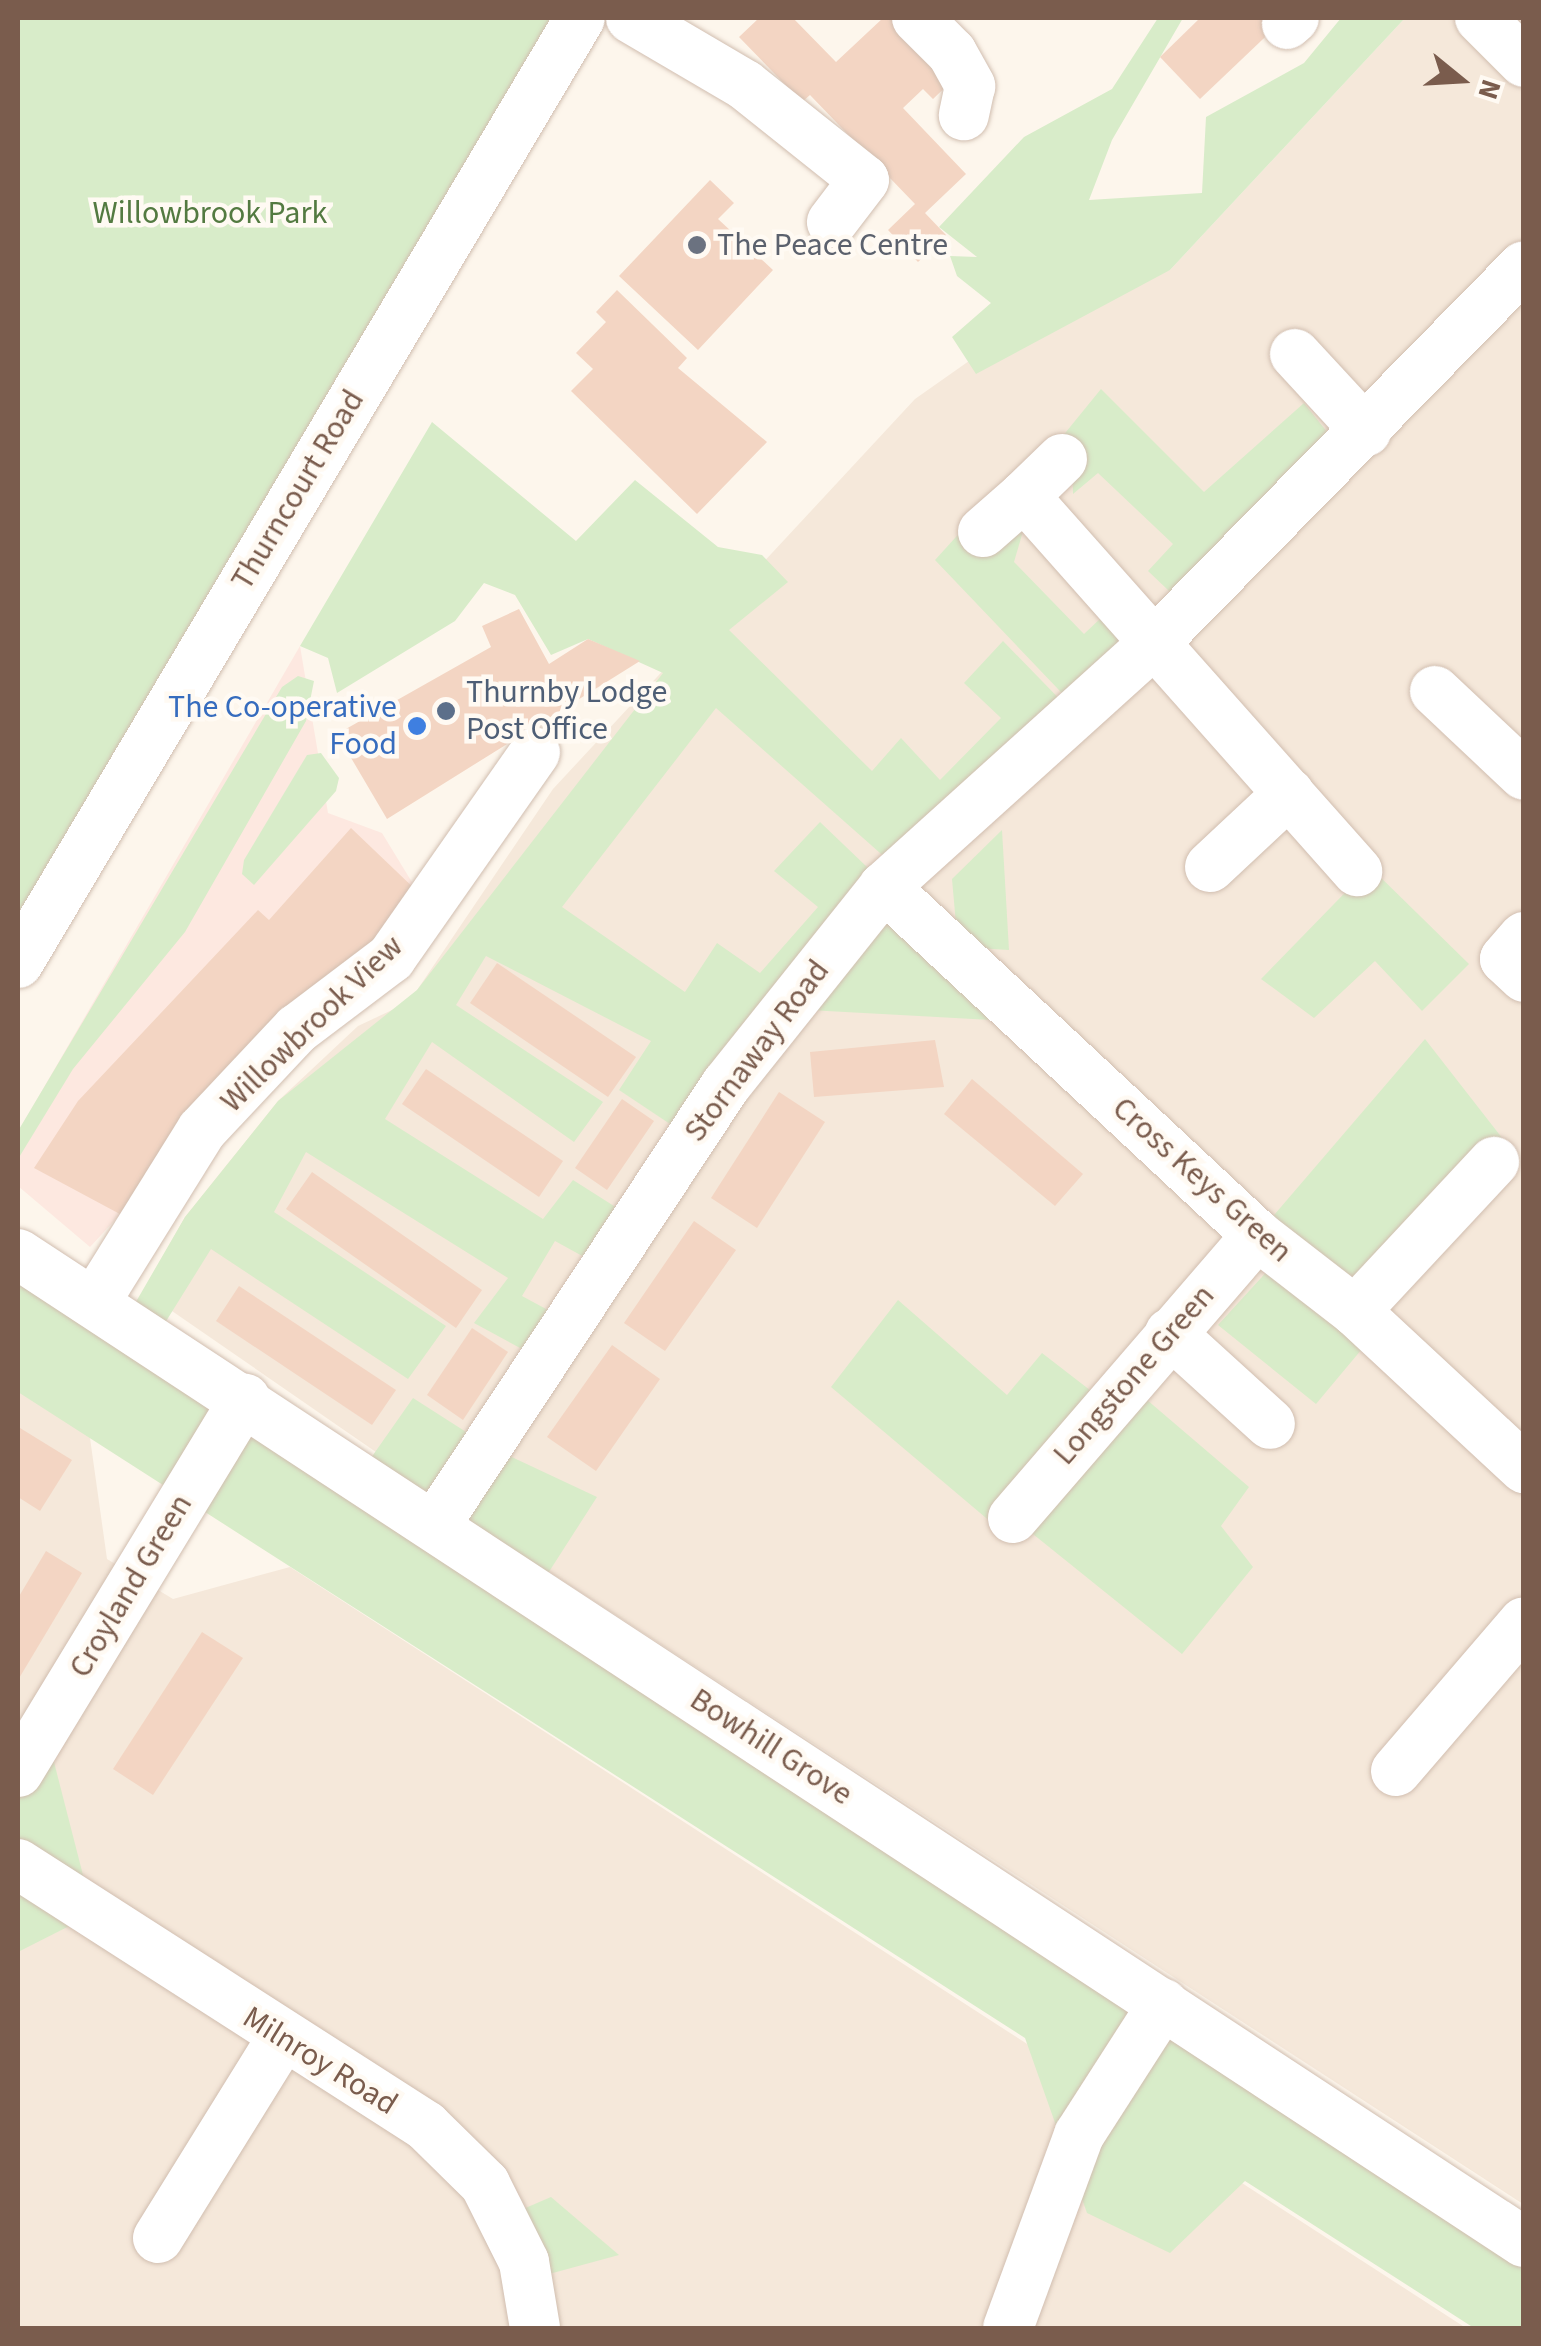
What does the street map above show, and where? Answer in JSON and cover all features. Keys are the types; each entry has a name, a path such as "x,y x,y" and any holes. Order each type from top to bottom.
{"street":[{"name":"Thurncourt Road","path":"18,962 580,18"},
{"path":"916,18 952,52 970,86 964,115"},
{"path":"1480,18 1524,62"},
{"path":"657,22 745,84 864,180 832,222"},
{"name":"Stornaway Road","path":"434,1525 726,1085 884,887 1156,641 1524,266"},
{"path":"1296,354 1366,431"},
{"path":"983,532 1062,459"},
{"path":"1024,496 1357,871"},
{"path":"1435,691 1524,775"},
{"name":"Willowbrook View","path":"96,1300 202,1130 297,1029 390,958 535,752"},
{"path":"1210,866 1289,793"},
{"name":"Cross Keys Green","path":"884,887 1256,1234 1355,1311 1524,1468"},
{"path":"1524,937 1505,960 1524,978"},
{"path":"1355,1311 1494,1162"},
{"name":"Longstone Green","path":"1013,1518 1256,1234"},
{"name":"Bowhill Grove","path":"18,1254 96,1300 1524,2242"},
{"path":"1170,1333 1270,1424"},
{"name":"Croyland Green","path":"18,1772 245,1400"},
{"path":"1396,1771 1524,1622"},
{"name":"Milnroy Road","path":"18,1864 281,2040 426,2126 485,2184 524,2262 535,2328"},
{"path":"1008,2328 1079,2135 1163,2004"},
{"path":"158,2238 281,2040"}],"shaded area":[{"path":"1405,18 1523,18 1523,2204 548,1571 143,1291 185,1217 278,1101 358,1026 409,1002 553,789 915,399 1037,313 1170,270"},
{"path":"300,646 328,813 382,833 418,892 90,1247 18,1186 18,1132"},
{"path":"18,1388 89,1431 107,1559 173,1599 290,1567 1466,2328 18,2328"}],"green space":[{"name":"Willowbrook Park","path":"18,18 559,18 18,945"},
{"path":"1158,18 1183,18 1112,140 1089,200 1202,193 1206,117 1304,63 1341,18 1405,18 1170,270 976,374 952,337 991,303 957,276 950,256 977,257 939,227 1024,137 1112,89"},
{"path":"1101,389 1204,492 1304,403 1344,453 1188,609 1148,571 1173,544 1098,473 1073,494 1072,452 1057,443"},
{"path":"432,422 576,541 635,480 718,547 762,555 788,582 729,630 872,771 901,738 940,780 1001,718 964,683 1003,641 1075,715 897,868 716,708 562,907 685,992 717,943 760,973 818,907 774,871 820,822 1029,1022 790,1009 691,1138 619,1090 651,1041 486,956 456,1005 603,1102 574,1142 432,1042 385,1119 543,1219 573,1180 636,1220 604,1268 555,1241 522,1296 570,1322 544,1361 474,1323 508,1278 306,1152 274,1212 446,1326 408,1379 211,1249 155,1339 126,1319 185,1217 278,1101 417,990 663,673 588,639 551,655 515,595 484,583 455,621 337,693 328,658 300,646"},
{"path":"1026,521 1014,562 1084,634 1102,617 1141,654 1079,711 935,560 965,527"},
{"path":"298,676 314,681 306,721 185,932 73,1069 18,1159 18,1131 282,687"},
{"path":"321,753 339,778 336,791 254,885 242,874 244,860 307,755"},
{"path":"1002,830 1009,950 958,947 952,879"},
{"path":"1370,867 1469,964 1422,1011 1375,961 1314,1018 1261,979"},
{"path":"1425,1039 1506,1143 1355,1311 1377,1331 1316,1404 1218,1325 1282,1255 1257,1235"},
{"path":"18,1256 359,1475 413,1398 488,1446 597,1497 536,1592 1523,2233 1523,2328 1474,2328 1245,2181 1170,2253 1087,2213 1025,2038 18,1392"},
{"path":"898,1300 1007,1395 1042,1353 1108,1404 1126,1382 1249,1487 1221,1526 1253,1567 1182,1654 1013,1518 992,1523 831,1387"},
{"path":"45,1727 93,1914 18,1952 18,1778"},
{"path":"551,2197 619,2255 527,2280 502,2218"}],"building":[{"path":"759,18 793,18 836,62 883,18 906,18 959,74 933,99 923,89 903,108 966,174 925,213 946,235 918,262 888,230 915,204 810,95 802,102 739,37"},
{"path":"1200,18 1285,18 1200,99 1160,57"},
{"name":"The Peace Centre","path":"710,180 734,203 718,219 773,270 698,350 619,276"},
{"path":"617,290 687,358 678,368 767,442 697,514 571,391 593,369 576,353 606,322 596,312"},
{"path":"519,609 549,664 588,639 640,661 387,819 337,734 491,647 482,626"},
{"path":"351,828 418,892 131,1220 34,1168 78,1101 258,910 269,920"},
{"path":"497,963 636,1057 608,1097 470,1003"},
{"path":"935,1040 944,1087 814,1097 810,1052"},
{"path":"426,1069 563,1161 539,1197 402,1104"},
{"path":"972,1079 1083,1174 1055,1206 944,1114"},
{"path":"779,1092 825,1122 757,1228 711,1198"},
{"path":"622,1099 654,1121 607,1190 575,1168"},
{"path":"312,1172 482,1290 456,1328 286,1209"},
{"path":"694,1221 736,1250 665,1351 624,1323"},
{"path":"239,1286 396,1390 372,1425 216,1321"},
{"path":"472,1328 508,1352 463,1420 427,1395"},
{"path":"612,1345 660,1379 596,1471 547,1437"},
{"path":"20,1428 72,1460 40,1511 18,1497"},
{"path":"46,1551 82,1573 18,1680 18,1598"},
{"path":"202,1632 243,1658 153,1795 113,1769"}],"place":[{"name":"The Peace Centre","path":"697,245"},
{"name":"Thurnby Lodge Post Office","path":"446,711"},
{"name":"The Co-operative Food","path":"417,726"}]}
